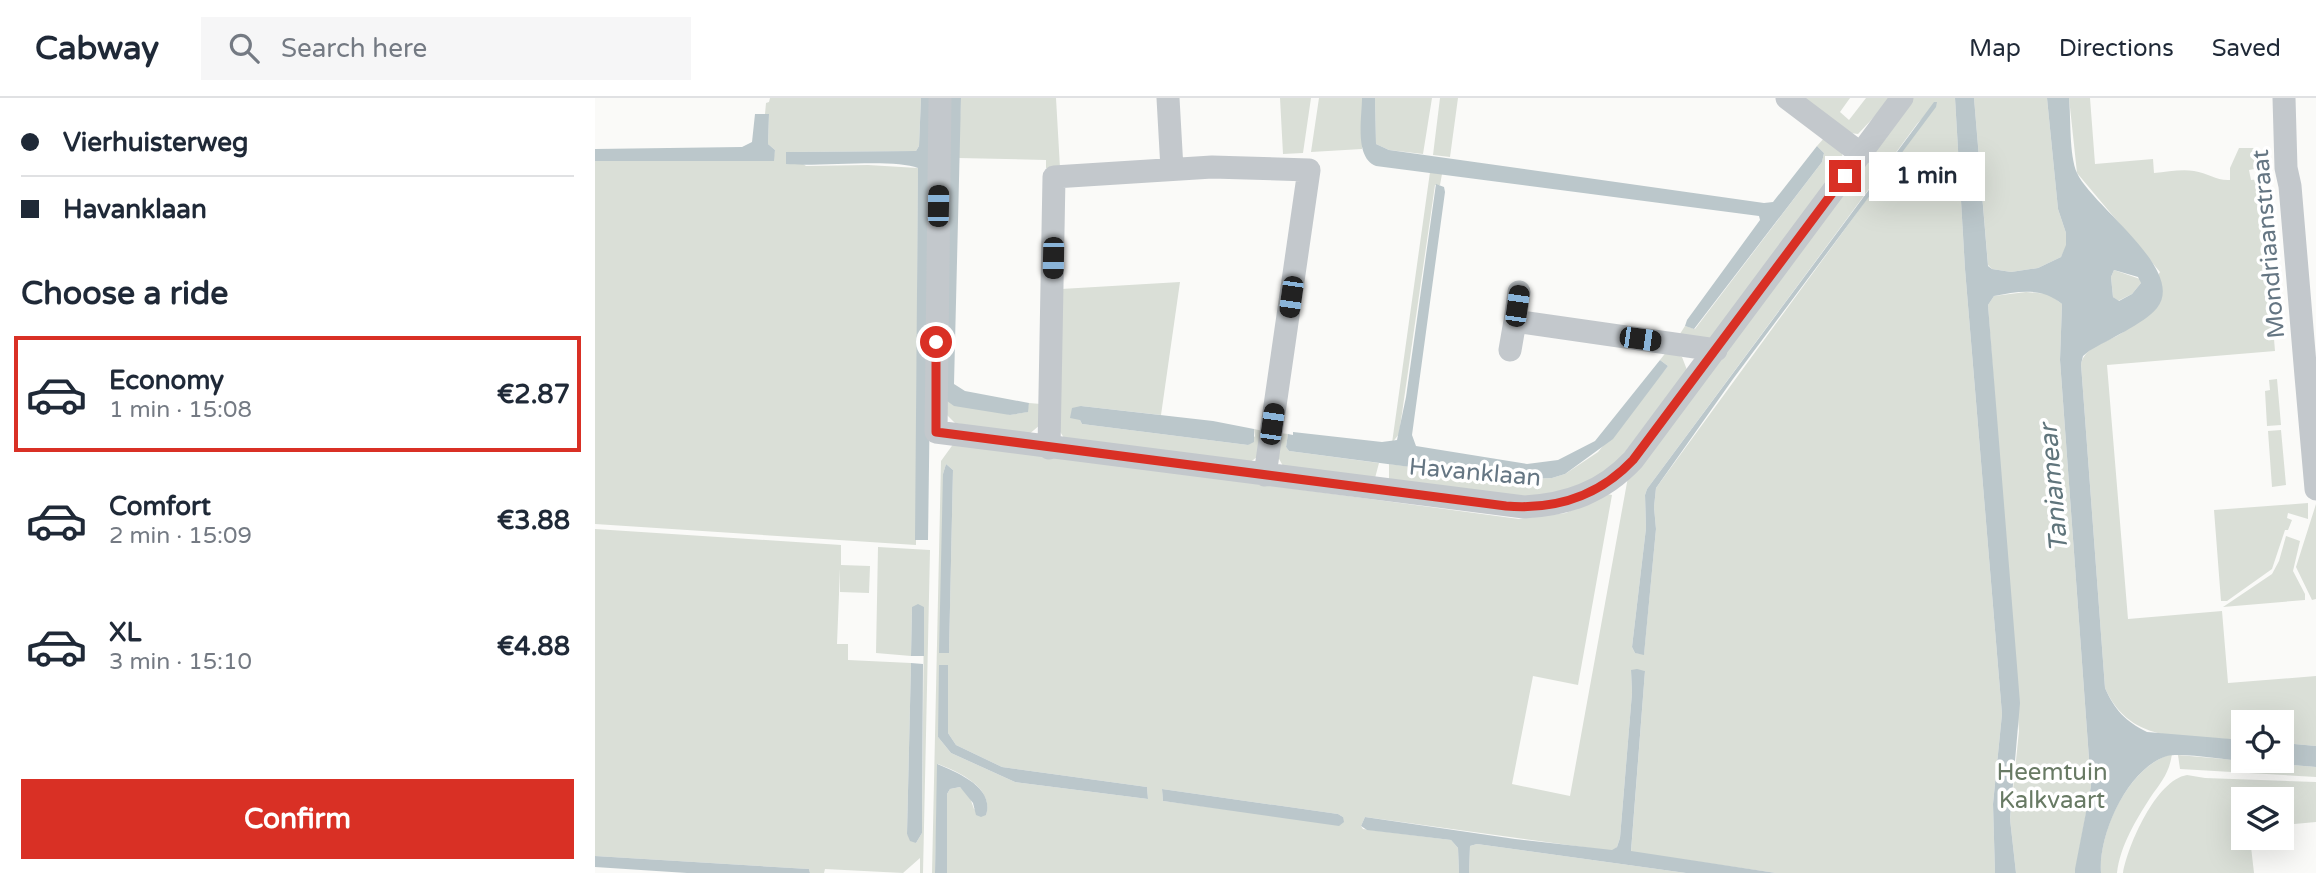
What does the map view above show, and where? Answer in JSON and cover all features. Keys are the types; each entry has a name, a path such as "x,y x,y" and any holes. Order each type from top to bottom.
{"street":[{"name":"Havanklaan","path":"940,98 936,432 1506,506 1541,506 1573,500 1621,473 1646,444 1902,98"},
{"path":"1168,98 1172,169"},
{"path":"1787,98 1861,154"},
{"name":"Mondriaanstraat","path":"2284,98 2286,169 2311,376 2316,489"},
{"path":"1049,448 1054,177 1212,167 1309,170 1265,475"},
{"path":"1510,350 1518,292"},
{"path":"1515,321 1716,350"}],"green space":[{"path":"770,98 921,98 919,146 916,151 786,152 806,166 868,165 918,168 916,545 595,524 595,161 773,161 775,150 768,144 769,114 765,114 766,103"},
{"path":"961,98 1056,98 1060,168 1046,168 1046,160 958,158"},
{"path":"1280,98 1311,98 1303,153 1283,154"},
{"path":"1319,98 1362,98 1362,149 1311,152"},
{"path":"1375,98 1432,98 1423,154 1389,150 1376,144"},
{"path":"1440,98 1458,98 1450,157 1433,155"},
{"path":"1802,98 1850,98 1840,112 1849,120 1866,98 1892,98 1858,134 1850,133"},
{"path":"1913,98 1955,98 1965,269 2002,714 1993,804 1995,873 1776,873 1631,852 1645,671 1631,670 1632,693 1620,838 1617,847 1612,851 1365,817 1361,826 1363,829 1451,840 1458,848 1459,873 947,873 947,794 950,789 960,787 969,795 974,809 986,815 987,805 980,788 938,764 935,873 932,873 941,461 954,443 1519,519 1566,513 1607,494 1612,495 1578,685 1533,676 1512,784 1570,796 1628,477","holes":["1937,103 1656,488 1656,529 1644,654 1635,653 1632,647 1646,528 1647,489 1917,124","946,464 953,470 949,652 943,474","947,723 948,733 956,745 1002,767 1147,787 1148,799 1015,782 951,753 938,737","1162,789 1338,814 1343,817 1239,811 1163,801"]},
{"path":"1974,98 2047,98 2058,209 2067,245 2061,257 2038,268 2011,272 1992,269 1988,265"},
{"path":"2069,98 2090,98 2095,164 2153,159 2154,173 2189,170 2230,180 2230,168 2239,148 2259,148 2260,168 2249,170 2251,180 2261,179 2275,351 2107,365 2128,619 2222,611 2228,683 2316,676 2316,746 2294,744 2294,710 2231,710 2231,739 2163,734 2130,720 2116,707 2105,688 2081,364 2089,351 2129,327 2160,272 2077,173"},
{"path":"1825,137 1842,153 1843,161 1717,334 1706,340 1678,337 1685,326 1695,329 1822,162 1824,153 1817,146"},
{"path":"1430,172 1442,174 1440,185 1435,185 1399,434 1392,443"},
{"path":"2114,270 2140,279 2141,283 2132,294 2118,301 2113,297 2111,277"},
{"path":"1180,282 1161,415 1081,406 1080,420 1082,424 1248,445 1255,436 1254,429 1263,431 1257,457 1249,463 1064,438 1059,430 1061,289"},
{"name":"Heemtuin Kalkvaart","path":"2026,292 2049,294 2062,304 2060,360 2091,786 2075,873 2016,873 2010,819 2019,731 1988,305 1994,296"},
{"path":"1667,351 1682,357 1687,370 1614,467 1576,489 1529,497 1389,480 1389,464 1509,480 1552,478 1565,474 1598,452 1668,366 1660,360"},
{"path":"2277,379 2281,425 2267,426 2265,391 2270,390 2269,380"},
{"path":"942,390 1010,415 1027,412 1029,403 1041,404 1040,425 1028,435 955,423 945,413"},
{"path":"2281,430 2286,485 2272,487 2268,431"},
{"path":"1280,433 1288,434 1286,447 1289,451 1379,463 1375,478 1283,466 1278,457"},
{"path":"2308,503 2308,519 2288,513 2287,518 2292,520 2288,530 2285,530 2272,569 2227,601 2221,601 2214,510"},
{"path":"2316,504 2316,599 2312,600 2296,567"},
{"path":"595,529 841,545 841,565 870,566 869,593 840,592 840,569 837,644 848,644 848,660 911,663 907,834 916,843 922,833 924,607 912,607 911,656 876,653 878,547 930,550 923,873 920,873 920,858 903,873 825,869 824,873 810,873 809,869 595,856"},
{"path":"2286,536 2300,541 2293,571 2305,594 2305,600 2223,607 2272,574"},
{"path":"2172,754 2164,778 2129,834 2117,873 2101,873 2105,839 2119,802 2142,771"},
{"path":"2178,755 2231,760 2231,772 2180,769"},
{"path":"2294,765 2316,767 2316,777 2248,773 2294,773"},
{"path":"2187,775 2316,782 2316,822 2294,824 2294,787 2231,787 2231,850 2251,850 2254,873 2123,873 2145,815 2165,788 2176,779"},
{"path":"1477,844 1686,873 1469,873 1470,846"}],"shaded area":[{"path":"921,98 934,98 928,540 915,540 918,168 874,163 786,164 786,152 916,151 919,146"},
{"path":"948,98 961,98 954,384 965,391 1029,403 1028,412 1010,415 954,406 943,398"},
{"path":"1362,98 1375,98 1376,144 1389,150 1764,203 1773,202 1817,146 1824,153 1822,162 1694,329 1685,326 1687,320 1760,220 1759,216 1376,166 1369,162 1362,146"},
{"path":"1955,98 1974,98 1988,266 2011,272 2038,268 2061,257 2066,245 2066,233 2058,209 2047,98 2069,98 2071,147 2077,173 2086,187 2149,257 2159,276 2163,293 2157,308 2151,314 2135,326 2089,351 2083,356 2081,364 2105,688 2121,714 2147,732 2231,739 2231,760 2173,755 2153,763 2128,788 2118,804 2105,840 2101,873 2075,873 2091,786 2060,360 2062,304 2046,295 2030,292 1994,296 1988,305 2020,703 2010,819 2016,873 1995,873 1993,804 2002,714 1965,269","holes":["2114,270 2138,277 2141,283 2132,294 2119,301 2113,297 2111,277"]},
{"path":"1934,102 1937,102 1936,107 1733,379 1656,488 1656,529 1644,655 1635,653 1632,647 1646,528 1647,489"},
{"path":"755,114 769,114 768,144 775,150 774,161 595,161 595,149 742,147 752,142"},
{"path":"1436,184 1444,187 1445,192 1412,435 1416,446 1527,464 1558,460 1595,441 1660,360 1668,366 1613,439 1565,474 1552,478 1509,480 1289,451 1286,447 1288,434 1293,435 1293,432 1382,442 1397,440 1406,397"},
{"path":"1081,406 1213,421 1254,429 1254,442 1248,445 1082,424 1080,420 1070,418 1072,408"},
{"path":"946,464 953,470 949,653 939,653 943,474"},
{"path":"918,604 924,607 924,656 911,656 912,607"},
{"path":"911,663 923,664 922,833 916,843 910,841 907,834"},
{"path":"939,665 948,665 948,733 956,745 1002,767 1147,787 1148,799 1015,782 951,753 938,737"},
{"path":"1631,670 1645,671 1631,851 1776,873 1686,873 1477,844 1470,846 1469,873 1459,873 1458,848 1451,840 1367,830 1361,826 1365,817 1612,850 1617,847 1620,838 1632,693"},
{"path":"2294,744 2316,746 2316,767 2294,765"},
{"path":"937,764 973,783 980,789 987,805 986,815 981,817 976,815 973,803 960,787 950,789 947,794 947,873 935,873"},
{"path":"1162,789 1338,814 1343,817 1344,822 1339,826 1163,801"},
{"path":"595,856 809,869 810,873 687,873 595,867"}],"route":[{"path":"936,342 936,432 1506,506 1555,504 1573,500 1604,485 1633,460 1845,176"}],"water label":[{"name":"Taniamear","path":"2053,488"}]}
